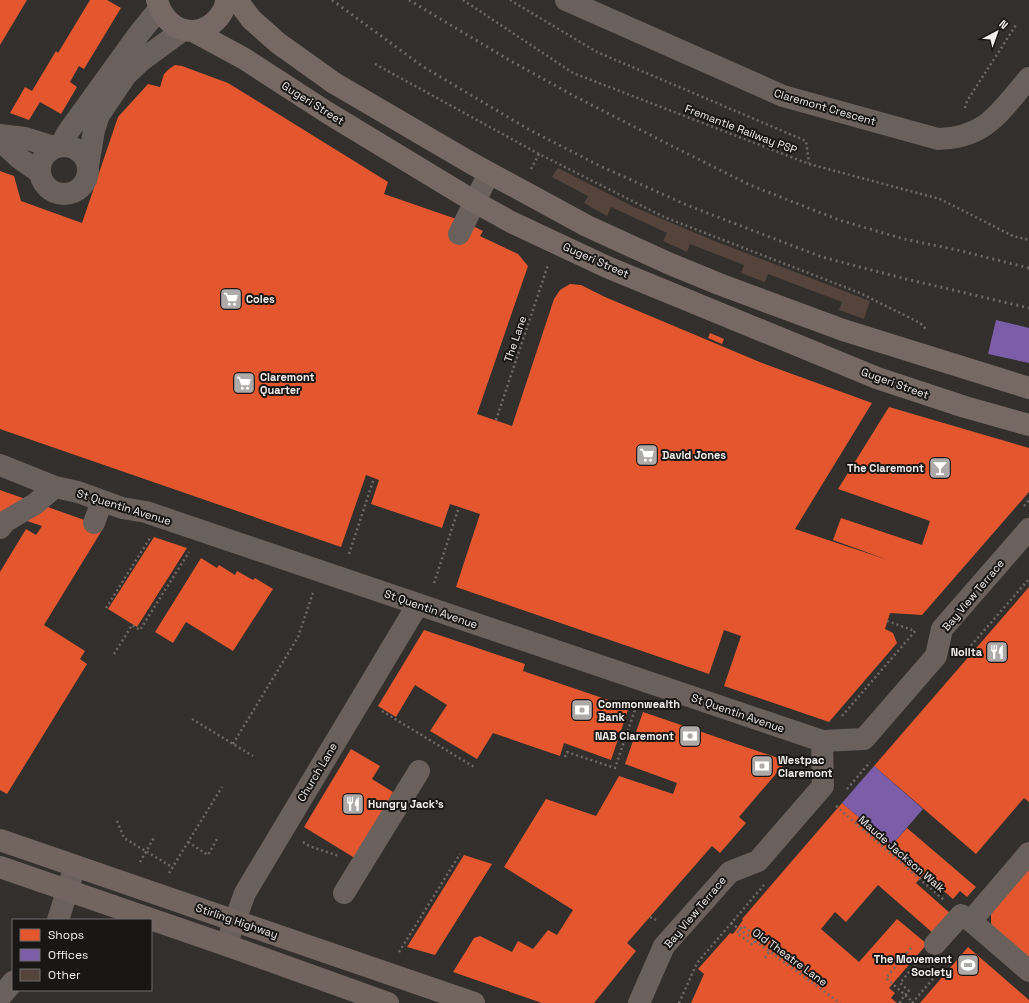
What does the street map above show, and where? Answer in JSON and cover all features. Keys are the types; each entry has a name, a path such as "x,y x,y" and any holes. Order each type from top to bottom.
{"highway":[{"name":"Stirling Highway","path":"0,840 474,1003"},
{"path":"0,867 151,919"},
{"path":"152,919 388,1003"}],"main road":[{"path":"188,30 204,29 214,23 221,14 226,0"},
{"path":"237,0 251,19 278,43 334,83 489,173 587,226 668,263 719,284 848,332 1029,388"},
{"name":"Gugeri Street","path":"158,5 165,18 173,26 188,30 243,58 328,113 475,202 511,222 607,267 877,378 965,407 1029,425"}],"street":[{"name":"Claremont Crescent","path":"566,0 782,96 938,139 953,139 966,135 990,123 1029,78"},
{"path":"39,172 42,157 47,151 58,146 144,28 158,5"},
{"path":"0,140 18,158 39,172 45,186 56,193 67,194 74,192 86,181 94,130 99,115 126,75 142,60 188,30"},
{"path":"0,135 26,138 58,146 75,148 85,158 88,166"},
{"path":"459,234 489,173"},
{"name":"St Quentin Avenue","path":"0,465 55,487 78,492 122,508 146,512 822,741 870,748"},
{"path":"0,528 6,522 34,504 55,487"},
{"path":"94,523 102,501"},
{"name":"Bay View Terrace","path":"870,748 936,656 942,628 1029,529"},
{"name":"Church Lane","path":"226,945 245,893 418,604"},
{"name":"Bay View Terrace","path":"639,1003 664,946 730,872 758,861 823,786 822,741"},
{"path":"344,893 419,771"},
{"path":"935,944 966,918 1029,853"},
{"path":"58,919 75,866"},
{"path":"966,918 1029,971"},
{"path":"0,997 12,983"}],"path":[{"name":"Fremantle Railway PSP","path":"463,0 573,73 809,164 940,199 1013,236 1029,240"},
{"path":"510,0 597,52 806,141 809,164"},
{"path":"963,114 967,101 1016,25"},
{"path":"375,64 539,154 664,217 860,293 920,323 928,332"},
{"name":"The Lane","path":"496,420 549,263"},
{"path":"349,554 374,478"},
{"path":"434,583 459,507"},
{"path":"106,608 153,532"},
{"path":"114,654 132,625 140,630 192,546"},
{"path":"957,662 1029,579"},
{"path":"233,744 298,638 315,589"},
{"path":"887,621 915,631"},
{"path":"565,757 567,752 615,768 639,700"},
{"path":"381,710 474,767"},
{"path":"192,719 253,756"},
{"path":"844,793 870,748"},
{"path":"166,878 222,787"},
{"name":"Maude Jackson Walk","path":"834,804 966,918"},
{"path":"117,821 124,838 172,868"},
{"path":"136,868 155,836"},
{"path":"188,842 208,854 217,839"},
{"path":"299,840 309,846 343,857"},
{"path":"396,956 460,854"},
{"path":"679,1003 697,963 767,882"},
{"name":"Old Theatre Lane","path":"731,923 840,1003"},
{"path":"756,941 753,945 737,933 743,926 802,969 805,965"},
{"path":"765,958 772,947"},
{"path":"900,1003 909,991 900,983 916,964"},
{"path":"897,965 886,978 913,1002 945,965"}],"building: Shops":[{"path":"0,0 27,0 0,45"},
{"path":"90,0 107,0 121,8 84,69 79,66 70,82 77,87 61,114 40,102 29,120 10,113 25,87 32,91 56,51 58,53"},
{"name":"Claremont Quarter","path":"175,65 182,66 228,83 388,182 384,194 465,222 483,231 480,236 518,254 528,266 477,414 512,426 554,299 560,290 570,284 581,285 605,297 762,363 872,403 795,529 888,560 833,540 841,518 922,545 930,521 838,489 889,407 1029,448 1029,492 922,615 890,613 885,629 893,633 897,643 829,722 724,686 741,636 724,630 709,674 456,587 480,514 450,504 442,528 371,504 379,480 366,475 341,547 0,429 0,171 14,176 21,201 82,223 118,117 148,84 160,87 164,74"},
{"path":"710,333 724,339 722,344 708,338"},
{"path":"0,490 104,527 44,625 85,651 80,659 87,664 7,794 0,790 0,572 26,529 36,535 42,526 0,512"},
{"path":"154,537 187,548 137,627 108,609"},
{"path":"201,558 217,568 219,565 235,575 237,571 253,580 255,578 273,589 233,651 186,622 173,643 155,632"},
{"path":"1029,587 1029,802 1024,798 976,854 874,766"},
{"path":"424,630 525,664 523,671 629,707 611,760 564,743 560,756 493,733 477,759 430,731 447,705 415,685 396,717 378,706"},
{"path":"643,712 787,761 739,817 746,823 720,853 712,846 627,943 636,951 594,1003 542,1003 453,972 474,938 480,936 512,952 518,941 533,949 548,930 557,935 573,910 504,867 546,799 596,816 619,776 673,794 677,783 625,764"},
{"name":"Hungry Jack's","path":"351,749 380,766 372,779 393,792 358,860 304,827"},
{"path":"842,803 892,845 907,828 976,887 967,897 960,891 953,899 924,874 916,883 951,914 934,934 878,885 846,922 835,912 821,929 859,962 897,919 927,944 889,988 895,993 891,998 897,1003 691,1003 704,974 698,969 730,933 733,934 743,920 742,919"},
{"path":"464,855 492,864 435,955 407,947"},
{"path":"1029,863 1029,961 995,932 991,923 991,911"},
{"path":"968,947 1029,1000 1029,1003 920,1003"}],"building: Offices":[{"path":"996,320 1029,328 1029,363 988,354"},
{"path":"874,766 923,809 892,845 842,803"}],"building: Other":[{"path":"558,168 634,207 712,240 870,301 864,319 839,310 842,302 768,274 765,282 741,273 744,265 690,244 687,252 663,241 667,233 611,207 607,216 584,203 588,196 552,177"}],"railway":[{"path":"332,0 422,66 528,129 598,165 689,206 822,257 902,278 1029,308"},
{"path":"409,0 509,60 576,97 750,185 839,220 904,239 957,250 1029,268"}],"place":[{"name":"Coles","path":"231,299"},
{"name":"Claremont Quarter","path":"244,383"},
{"name":"David Jones","path":"647,455"},
{"name":"The Claremont","path":"940,468"},
{"name":"Nolita","path":"997,652"},
{"name":"Commonwealth Bank","path":"582,710"},
{"name":"NAB Claremont","path":"690,736"},
{"name":"Westpac Claremont","path":"762,766"},
{"name":"Hungry Jack's","path":"353,804"},
{"name":"The Movement Society","path":"968,965"}]}
